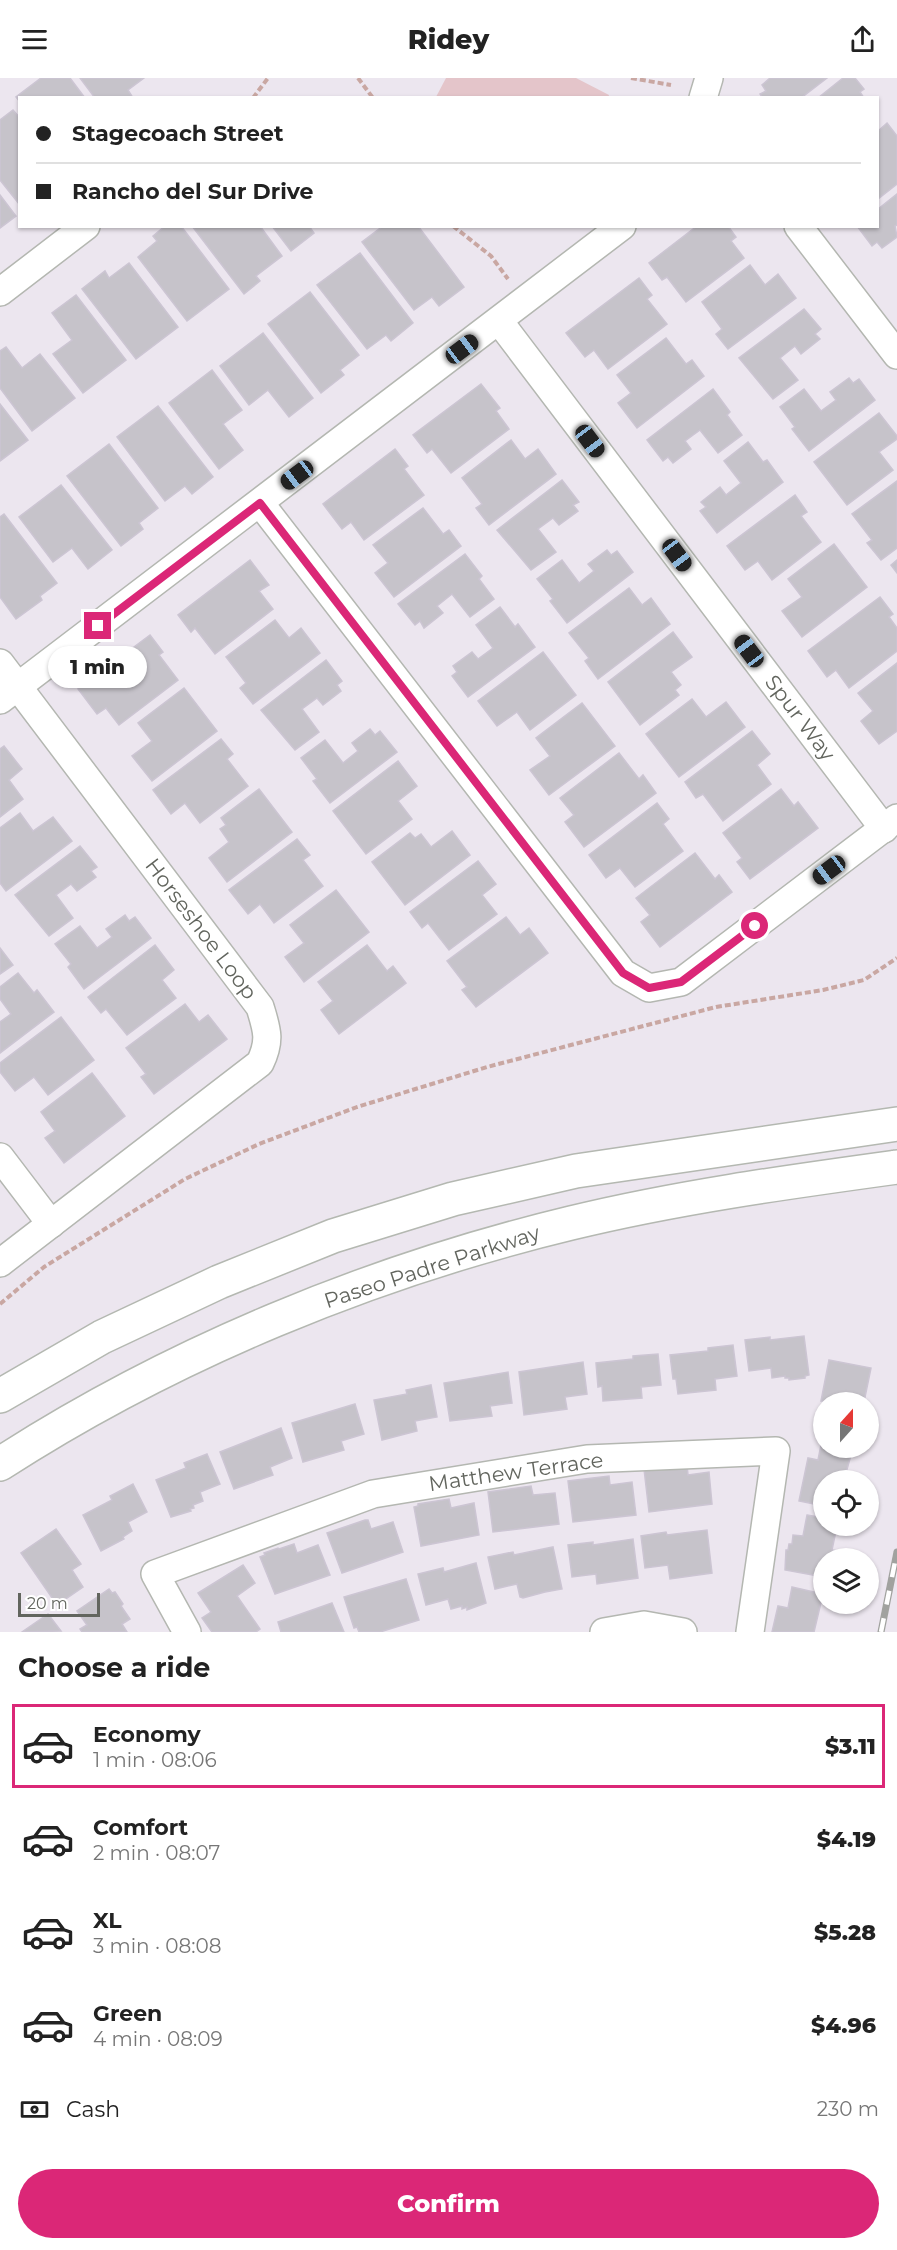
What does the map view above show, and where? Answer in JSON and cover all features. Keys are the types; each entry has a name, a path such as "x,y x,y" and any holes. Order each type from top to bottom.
{"main road":[{"path":"0,1396 102,1337 219,1282 333,1236 453,1199 576,1171 893,1124"},
{"name":"Paseo Padre Parkway","path":"0,1464 129,1388 237,1335 345,1293 443,1259 571,1223 687,1199 897,1167"}],"street":[{"path":"704,96 709,78"},
{"path":"0,292 83,228"},
{"path":"9,694 619,228"},
{"path":"800,228 897,356"},
{"name":"Spur Way","path":"499,321 890,824"},
{"path":"260,503 623,973 649,988 681,982 890,824"},
{"name":"Horseshoe Loop","path":"0,663 9,694 260,1007 268,1032 267,1048 260,1063 0,1263"},
{"path":"0,1156 51,1224"},
{"name":"Matthew Terrace","path":"187,1632 155,1574 373,1494 587,1459 776,1451 750,1632"},
{"path":"604,1632 644,1625 683,1632"}],"path":[{"path":"254,96 268,78"},
{"path":"358,78 372,96"},
{"path":"631,78 671,85"},
{"path":"456,228 491,256 510,281"},
{"path":"0,1304 44,1267 184,1179 259,1144 357,1107 499,1064 716,1007 823,990 864,980 897,958"}],"shaded area":[{"path":"446,78 576,78 609,95 609,96 437,96"}],"building":[{"path":"41,78 70,78 84,96 18,96 18,100 16,97"},
{"path":"80,78 144,78 128,90 132,96 94,96"},
{"path":"770,78 827,78 804,96 762,96 760,94 766,91 762,85"},
{"path":"843,78 855,78 864,89 860,92 863,96 820,96"},
{"path":"13,110 18,116 18,202 0,180 0,120"},
{"path":"887,123 897,136 897,184 879,198 879,130"},
{"path":"897,194 897,225 895,226 897,237 882,248 877,242 872,246 858,228 879,228 879,208"},
{"path":"0,195 16,216 0,228"},
{"path":"163,228 183,228 229,289 187,321 138,257 157,241 153,236"},
{"path":"194,228 261,228 282,256 256,276 260,281 244,294"},
{"path":"274,228 310,228 314,233 291,251"},
{"path":"380,228 420,228 464,287 439,306 432,297 414,310 362,242"},
{"path":"694,228 729,228 736,237 731,241 744,258 686,302 667,277 662,280 649,263"},
{"path":"360,253 413,323 391,341 386,335 367,349 317,285"},
{"path":"129,263 178,327 136,359 82,289 105,271 109,278"},
{"path":"750,265 765,285 778,274 796,298 728,349 716,334 722,329 702,302"},
{"path":"639,278 652,295 647,299 667,324 608,369 594,350 585,357 566,333"},
{"path":"310,292 359,355 340,370 344,375 321,393 268,324"},
{"path":"76,295 126,360 83,393 53,354 72,340 52,313"},
{"path":"804,309 821,329 815,334 820,339 801,354 795,346 780,358 798,380 773,399 739,358"},
{"path":"263,333 313,398 289,417 268,390 249,405 220,366"},
{"path":"666,338 686,364 692,360 704,376 637,428 618,403 631,393 617,375"},
{"path":"6,347 22,368 40,354 75,398 32,431 0,388 0,351"},
{"path":"212,370 242,410 223,424 243,450 219,469 169,403"},
{"path":"849,378 853,383 859,379 875,400 809,451 792,429 795,427 780,407 804,389 821,411 836,400 830,392"},
{"path":"481,384 500,408 496,411 509,429 451,473 432,449 427,453 413,435"},
{"path":"713,389 730,412 727,415 742,435 718,453 700,430 685,441 691,449 673,463 668,457 663,461 647,440"},
{"path":"0,404 28,440 0,461"},
{"path":"158,406 213,477 192,494 185,486 165,501 117,437"},
{"path":"879,413 897,436 897,439 879,452 893,470 847,505 814,462"},
{"path":"511,440 525,459 538,449 556,474 489,525 476,508 482,504 462,478"},
{"path":"748,442 763,462 767,460 783,482 717,533 700,511 706,507 701,502 720,487 726,495 741,483 724,461"},
{"path":"109,444 158,508 139,523 143,529 121,546 67,476"},
{"path":"395,449 408,466 404,469 424,495 364,540 351,522 342,529 323,504"},
{"path":"562,480 579,502 573,505 578,511 559,525 553,518 538,529 556,552 531,570 497,530"},
{"path":"897,481 897,548 881,560 867,543 872,540 852,514"},
{"path":"61,485 112,550 88,569 72,548 53,562 19,517"},
{"path":"795,495 807,512 801,516 821,542 772,580 758,561 745,570 727,546"},
{"path":"423,508 443,534 449,530 461,546 394,597 375,573 388,563 373,545"},
{"path":"4,514 57,583 40,596 42,600 16,619 0,597 0,517"},
{"path":"834,544 867,587 802,637 782,611 802,597 788,579"},
{"path":"607,550 611,555 617,551 633,572 567,623 550,601 553,599 537,579 562,560 579,583 594,571 588,564"},
{"path":"465,554 482,576 479,579 494,599 470,617 452,594 437,606 443,613 424,628 420,621 415,625 398,604"},
{"path":"250,560 269,585 259,591 273,609 215,654 195,628 191,632 178,615"},
{"path":"897,560 897,573 891,565"},
{"path":"629,588 642,605 651,598 670,624 598,679 585,661 589,658 569,633"},
{"path":"880,597 893,614 889,617 897,628 897,651 849,688 836,670 827,677 808,651"},
{"path":"500,607 515,627 518,624 535,647 468,697 452,676 457,672 453,666 472,652 478,659 493,648 476,625"},
{"path":"275,620 289,638 301,628 320,653 253,704 240,688 246,683 226,657"},
{"path":"673,632 692,657 671,672 681,685 675,690 679,695 640,725 608,682"},
{"path":"150,635 163,652 159,655 178,680 119,725 106,708 97,714 78,689"},
{"path":"543,652 576,695 530,730 517,712 497,726 478,701"},
{"path":"326,660 342,681 337,685 341,691 323,705 317,698 302,709 319,732 295,750 261,710"},
{"path":"897,663 897,731 879,744 861,721 873,711 858,693"},
{"path":"184,688 217,731 152,781 132,756 152,741 138,723"},
{"path":"692,699 706,717 726,702 745,727 679,777 646,734"},
{"path":"582,703 615,746 549,795 530,770 550,756 536,738"},
{"path":"370,729 375,735 380,731 397,752 330,803 313,781 317,779 301,758 325,740 343,763 358,751 352,743"},
{"path":"752,731 770,754 757,765 771,784 723,821 703,794 696,798 685,782"},
{"path":"221,739 233,754 227,759 248,786 200,823 185,803 171,814 153,790"},
{"path":"4,746 22,769 9,780 23,799 0,817 0,749"},
{"path":"619,753 639,779 643,775 656,793 584,847 565,822 574,815 560,798"},
{"path":"398,761 417,786 398,801 412,819 366,854 333,811"},
{"path":"259,789 292,832 227,882 209,858 229,842 220,829 226,825 221,818"},
{"path":"781,789 794,806 798,802 818,828 750,879 737,862 742,858 723,833"},
{"path":"657,803 669,819 663,824 683,851 635,887 620,868 606,878 589,855"},
{"path":"20,813 33,831 53,817 72,841 6,891 0,883 0,828"},
{"path":"452,831 470,855 405,905 372,862 410,833 415,838 421,834 431,847"},
{"path":"297,839 310,855 303,860 323,886 274,923 260,904 248,914 229,890"},
{"path":"80,846 97,867 91,871 96,877 77,891 71,884 56,895 73,918 49,936 15,895"},
{"path":"695,853 715,879 719,875 732,892 660,947 641,922 650,915 636,898"},
{"path":"478,861 496,884 482,895 497,914 449,950 428,923 422,928 410,912"},
{"path":"336,890 369,932 304,982 285,957 304,943 290,925"},
{"path":"125,915 129,921 135,917 151,938 84,989 68,967 71,964 55,944 80,926 97,948 112,937 106,929"},
{"path":"506,917 520,935 529,928 548,953 476,1007 462,990 467,987 447,961"},
{"path":"155,945 174,970 162,980 176,998 127,1035 106,1009 101,1013 88,997"},
{"path":"367,945 387,971 393,966 406,983 339,1034 321,1010 333,1001 318,982"},
{"path":"0,948 13,965 0,974"},
{"path":"18,973 34,993 37,990 54,1012 0,1053 0,1022 11,1014 0,999 0,987"},
{"path":"185,1004 199,1022 208,1015 227,1039 154,1094 141,1077 146,1074 126,1048"},
{"path":"61,1017 94,1060 48,1095 34,1077 15,1091 0,1072 0,1063"},
{"path":"92,1073 125,1116 64,1163 45,1138 55,1131 41,1112"},
{"path":"804,1336 809,1375 805,1378 789,1380 785,1376 772,1378 771,1368 749,1371 745,1340"},
{"path":"733,1345 737,1376 715,1379 716,1390 678,1394 676,1379 673,1379 670,1355 708,1351 708,1348"},
{"path":"658,1354 661,1385 641,1387 642,1398 603,1401 602,1386 598,1387 596,1363"},
{"path":"829,1360 871,1368 866,1392 823,1392"},
{"path":"583,1362 587,1394 565,1397 567,1409 524,1415 519,1372"},
{"path":"508,1372 512,1403 490,1406 492,1416 450,1421 444,1383"},
{"path":"431,1385 437,1417 415,1421 417,1431 382,1440 374,1400 407,1394 406,1390"},
{"path":"355,1404 364,1434 341,1441 344,1450 303,1462 292,1423"},
{"path":"281,1428 292,1458 270,1467 273,1475 234,1489 220,1452"},
{"path":"207,1454 220,1484 200,1492 203,1501 193,1505 194,1508 190,1509 191,1511 171,1517 156,1480 186,1468 184,1463"},
{"path":"808,1458 818,1460 818,1458 850,1458 847,1470 813,1470 813,1504 799,1501"},
{"path":"687,1465 688,1475 709,1472 712,1504 649,1512 644,1469"},
{"path":"609,1476 610,1485 632,1482 636,1515 573,1522 568,1481"},
{"path":"133,1484 147,1512 128,1522 132,1531 123,1537 124,1539 101,1551 83,1515 112,1500 110,1496"},
{"path":"531,1486 533,1495 555,1493 559,1524 493,1532 488,1492"},
{"path":"449,1499 451,1508 474,1503 479,1535 421,1546 414,1507 418,1504"},
{"path":"807,1515 813,1516 813,1536 835,1536 832,1548 813,1548 813,1575 785,1570 786,1550 789,1544 792,1544 793,1535 803,1536"},
{"path":"368,1520 371,1529 393,1522 403,1552 342,1573 327,1533"},
{"path":"56,1529 81,1564 72,1570 83,1587 57,1605 21,1553"},
{"path":"707,1530 712,1573 670,1579 668,1565 645,1568 641,1536"},
{"path":"633,1539 638,1578 597,1584 596,1574 572,1577 568,1545 593,1542 593,1545"},
{"path":"294,1544 297,1553 318,1545 330,1575 275,1594 260,1557 265,1555 264,1553"},
{"path":"553,1547 562,1589 523,1598 520,1597 517,1584 495,1589 488,1557 513,1552 514,1555"},
{"path":"476,1563 486,1603 467,1610 467,1607 462,1609 462,1606 451,1609 448,1599 426,1605 418,1574 443,1568 444,1572"},
{"path":"243,1565 255,1583 237,1596 260,1629 256,1632 212,1632 202,1618 211,1612 198,1593"},
{"path":"406,1579 419,1620 380,1632 359,1632 357,1627 354,1628 344,1597"},
{"path":"792,1587 813,1592 813,1614 818,1614 814,1632 772,1632 778,1606 788,1608"},
{"path":"109,1589 112,1593 115,1592 130,1619 122,1624 127,1632 82,1632 80,1629 87,1625 77,1611"},
{"path":"332,1603 344,1632 281,1632 278,1622"},
{"path":"48,1614 61,1631 22,1632"}],"railway":[{"path":"881,1632 897,1552"}],"route":[{"path":"98,626 260,503 623,973 649,988 681,982 755,926"}]}
